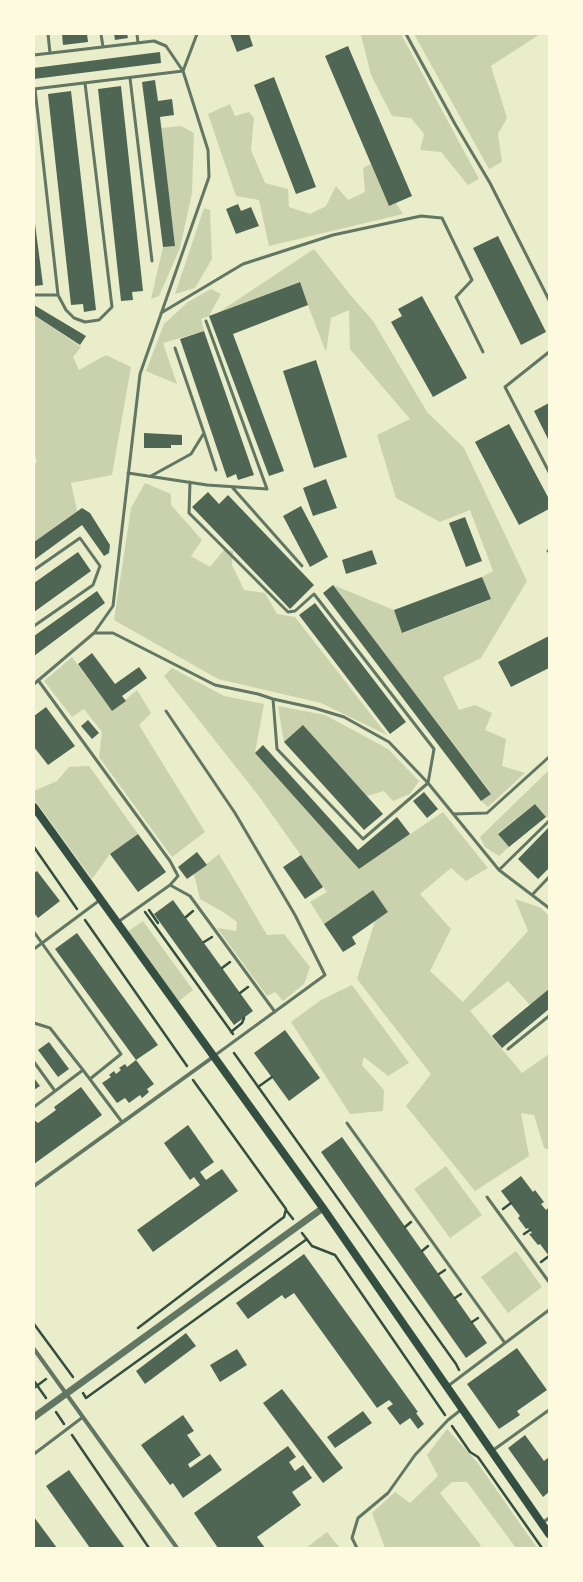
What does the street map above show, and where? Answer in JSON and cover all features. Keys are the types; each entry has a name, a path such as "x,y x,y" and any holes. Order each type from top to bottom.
{"main road":[{"path":"34,807 322,1208 549,1534"}],"street":[{"path":"34,1186 213,1057"},
{"path":"34,1417 322,1208"},
{"path":"34,1348 177,1548"}],"lane":[{"path":"48,34 50,53"},
{"path":"101,34 103,47"},
{"path":"137,34 138,43"},
{"path":"183,71 197,34"},
{"path":"406,34 455,124 490,183 549,300"},
{"path":"34,55 154,41 166,46 183,71 208,150 209,177 140,374 113,606 94,633 34,684"},
{"path":"85,83 112,308 99,320 85,322 74,318 66,310 58,295 34,89 183,71"},
{"path":"130,78 152,261"},
{"path":"161,314 243,264 333,235 421,216 442,218 472,280 456,298 483,352"},
{"path":"34,295 58,295"},
{"path":"128,473 190,482 268,490 206,320"},
{"path":"175,348 216,470"},
{"path":"549,352 505,386 549,472"},
{"path":"151,476 191,454 204,433"},
{"path":"190,482 189,513 288,612 295,611 314,594 434,749 428,783 363,839 277,748 273,700"},
{"path":"232,487 302,566"},
{"path":"34,570 80,538 100,566 93,585 34,626"},
{"path":"94,633 112,633 215,685 258,694 273,700 314,708 344,717 389,742 428,783 499,870 549,908"},
{"path":"38,680 170,861 178,876 170,885 116,923"},
{"path":"166,711 235,813 295,915 325,975 213,1057"},
{"path":"453,814 487,813 549,757"},
{"path":"499,870 549,821"},
{"path":"532,894 549,877"},
{"path":"170,885 190,896 275,1012"},
{"path":"34,949 100,900"},
{"path":"34,932 121,1054 90,1079"},
{"path":"508,1049 549,1016"},
{"path":"34,1023 50,1028 122,1122"},
{"path":"34,1062 55,1091"},
{"path":"34,1107 83,1070"},
{"path":"347,1123 505,1342"},
{"path":"487,1197 549,1282"},
{"path":"447,1387 549,1310"},
{"path":"357,1548 352,1538 358,1518 388,1493 415,1455 448,1420 462,1409"},
{"path":"492,1451 549,1410"},
{"path":"34,1454 83,1417"},
{"path":"542,1523 549,1518"}],"path":[{"path":"34,847 188,1067 189,1074 312,1246 335,1255 470,1452 478,1457 542,1548"},
{"path":"154,906 145,912 237,1039 234,1053 456,1364 461,1376"},
{"path":"149,910 159,922 154,926"},
{"path":"231,1032 242,1023 244,1018"},
{"path":"258,1087 272,1077"},
{"path":"135,1330 284,1217 286,1209"},
{"path":"34,1324 86,1398 307,1239"},
{"path":"73,1378 79,1373"},
{"path":"34,1381 149,1548"}],"green space":[{"path":"362,34 401,34 479,179 468,185 441,152 420,150 424,134 411,118 392,116 371,75"},
{"path":"414,34 540,34 491,66 507,118 498,134 502,162 489,169"},
{"path":"230,104 235,116 249,112 254,118 251,150 265,183 288,189 289,207 310,214 326,206 336,186 348,200 365,192 363,168 371,164 389,206 396,203 403,214 269,246 259,200 236,196 208,114"},
{"path":"181,126 194,133 192,193 180,248 159,296 151,299 163,247 175,245 161,128"},
{"path":"204,208 210,210 212,259 195,288 175,294"},
{"path":"314,249 373,321 427,412 464,448 527,581 481,658 443,677 459,710 475,705 492,713 485,730 506,739 502,766 525,773 488,807 481,801 491,793 333,585 394,610 403,633 490,600 482,577 493,571 470,510 440,522 396,498 377,435 410,419 350,349 349,310 331,318 326,352 299,282 219,312"},
{"path":"211,289 221,294 209,316 201,319 204,331 163,343 177,384 146,371 164,324 188,302"},
{"path":"34,315 81,347 73,357 79,370 106,355 131,367 112,475 71,483 77,511 34,542 34,464 37,462 34,452"},
{"path":"145,483 171,494 171,505 202,540 191,556 210,567 224,550 233,551 232,565 244,590 265,593 277,614 295,617 387,735 321,703 218,679 114,620 131,508"},
{"path":"72,657 112,711 137,690 151,713 139,725 205,832 172,857 99,757 102,732 84,709 72,717 44,681"},
{"path":"172,668 224,696 264,704 255,753 359,869 443,812 488,868 466,881 451,868 420,894 451,929 430,971 463,1002 528,931 515,899 541,908 549,916 549,989 530,1005 508,981 470,1011 522,1073 549,1054 549,1150 544,1148 534,1115 521,1113 529,1156 475,1191 406,1106 431,1074 357,979 375,921 388,912 373,890 324,924 310,902 327,892 258,795 164,676"},
{"path":"278,706 325,715 388,749 419,781 410,794 393,801 384,791 367,796 284,742"},
{"path":"89,766 138,834 110,854 92,879 34,799 34,791 57,781 69,767"},
{"path":"548,771 549,817 546,817 535,804 498,833 509,847 499,856 485,847 480,837"},
{"path":"219,854 267,935 284,934 310,967 304,984 283,1001 275,992 267,996 217,928 236,931 237,922 200,899 194,874"},
{"path":"143,921 193,990 179,1001 127,932"},
{"path":"352,985 409,1063 388,1076 364,1057 362,1065 384,1090 383,1111 350,1114 291,1022 321,1000"},
{"path":"446,1166 482,1215 450,1238 414,1189"},
{"path":"516,1251 542,1287 508,1313 481,1277"},
{"path":"447,1429 477,1462 537,1548 516,1548 467,1482 452,1482 440,1493 480,1544 481,1548 385,1548 372,1513 395,1492 410,1503 438,1476 427,1455"},
{"path":"327,1532 340,1548 306,1548"}],"building":[{"path":"62,34 87,34 88,42 63,45"},
{"path":"114,34 127,34 128,38 115,40"},
{"path":"230,34 249,34 253,46 237,52"},
{"path":"348,46 412,196 389,206 325,56"},
{"path":"160,52 161,63 34,79 34,68"},
{"path":"274,77 316,187 296,194 254,85"},
{"path":"155,80 158,101 172,99 174,115 160,117 175,246 163,247 142,82"},
{"path":"121,86 143,291 132,292 133,300 121,301 98,89"},
{"path":"71,91 96,310 84,312 83,304 71,305 48,94"},
{"path":"238,204 241,211 251,207 259,226 236,234 226,209"},
{"path":"34,216 43,285 34,286"},
{"path":"498,236 546,332 521,345 473,248"},
{"path":"300,282 308,305 233,334 284,471 269,476 209,316"},
{"path":"422,296 467,378 433,397 391,322 402,316 398,309"},
{"path":"34,305 86,336 80,345 34,315"},
{"path":"204,331 254,475 238,480 236,474 227,478 180,339"},
{"path":"316,360 347,457 314,468 283,371"},
{"path":"549,403 549,441 534,411"},
{"path":"509,424 549,499 549,509 519,525 475,442"},
{"path":"144,433 182,435 182,445 171,445 171,448 144,448"},
{"path":"326,479 337,508 313,516 303,488"},
{"path":"208,492 219,504 228,495 314,585 290,609 192,507"},
{"path":"301,506 328,557 310,567 283,516"},
{"path":"82,508 90,513 110,545 109,553 104,556 82,525 34,560 34,542"},
{"path":"465,517 482,561 466,567 449,523"},
{"path":"372,550 377,564 346,574 342,560"},
{"path":"78,552 91,571 34,612 34,583"},
{"path":"482,577 491,599 402,633 394,610"},
{"path":"333,585 491,794 481,801 323,593"},
{"path":"97,591 105,603 34,656 34,636"},
{"path":"315,603 406,722 390,734 299,615"},
{"path":"549,636 549,668 511,687 498,662"},
{"path":"92,653 115,684 139,667 147,678 122,696 126,701 112,711 78,664"},
{"path":"46,707 75,746 48,765 34,747 34,716"},
{"path":"88,720 99,733 92,739 81,726"},
{"path":"303,725 383,814 364,830 284,742"},
{"path":"263,745 358,850 397,817 410,834 359,869 255,753"},
{"path":"424,792 438,809 427,818 413,801"},
{"path":"535,804 546,817 509,847 498,834"},
{"path":"549,827 549,868 538,879 518,859"},
{"path":"138,834 166,872 138,892 110,854"},
{"path":"197,852 207,865 187,879 178,867"},
{"path":"301,855 323,887 305,899 283,867"},
{"path":"37,871 60,901 38,918 34,913 34,873"},
{"path":"373,890 388,912 352,937 356,944 343,952 324,924"},
{"path":"173,900 253,1011 234,1025 154,914"},
{"path":"77,933 158,1045 136,1060 55,949"},
{"path":"549,989 549,1009 502,1048 492,1036"},
{"path":"285,1030 320,1078 289,1101 254,1053"},
{"path":"49,1042 69,1069 58,1077 38,1050"},
{"path":"136,1060 154,1084 147,1089 149,1092 142,1098 140,1095 129,1103 125,1098 117,1103 102,1083 111,1077 109,1075 114,1071 116,1074 121,1070 119,1068 125,1064 127,1067"},
{"path":"34,1078 40,1086 34,1090"},
{"path":"81,1087 102,1115 34,1164 34,1120 38,1123 56,1110 54,1107"},
{"path":"188,1125 214,1162 200,1172 206,1180 222,1169 238,1191 153,1252 137,1230 200,1185 194,1177 190,1180 164,1143"},
{"path":"342,1137 487,1343 466,1358 321,1152"},
{"path":"521,1176 533,1192 535,1190 544,1202 541,1204 546,1210 548,1208 549,1209 549,1256 540,1244 538,1245 529,1234 532,1233 528,1228 526,1229 518,1218 520,1216 501,1191"},
{"path":"304,1254 418,1412 416,1413 424,1424 418,1429 410,1418 400,1425 387,1408 393,1404 389,1400 377,1408 294,1293 285,1299 282,1295 248,1319 236,1303"},
{"path":"186,1333 196,1346 145,1384 136,1371"},
{"path":"517,1348 547,1390 517,1411 520,1415 499,1429 467,1384"},
{"path":"237,1349 247,1365 220,1382 210,1365"},
{"path":"282,1389 343,1468 323,1483 263,1403"},
{"path":"363,1411 372,1423 335,1448 327,1437"},
{"path":"183,1415 194,1431 187,1435 201,1455 188,1464 190,1468 210,1454 222,1470 183,1498 173,1483 170,1485 141,1445"},
{"path":"525,1435 544,1461 549,1457 549,1492 543,1497 508,1448"},
{"path":"288,1446 296,1457 289,1462 295,1471 303,1465 312,1478 292,1492 301,1505 257,1537 265,1548 218,1548 194,1513"},
{"path":"69,1470 125,1548 90,1548 46,1486"},
{"path":"34,1517 57,1548 34,1548"}]}
